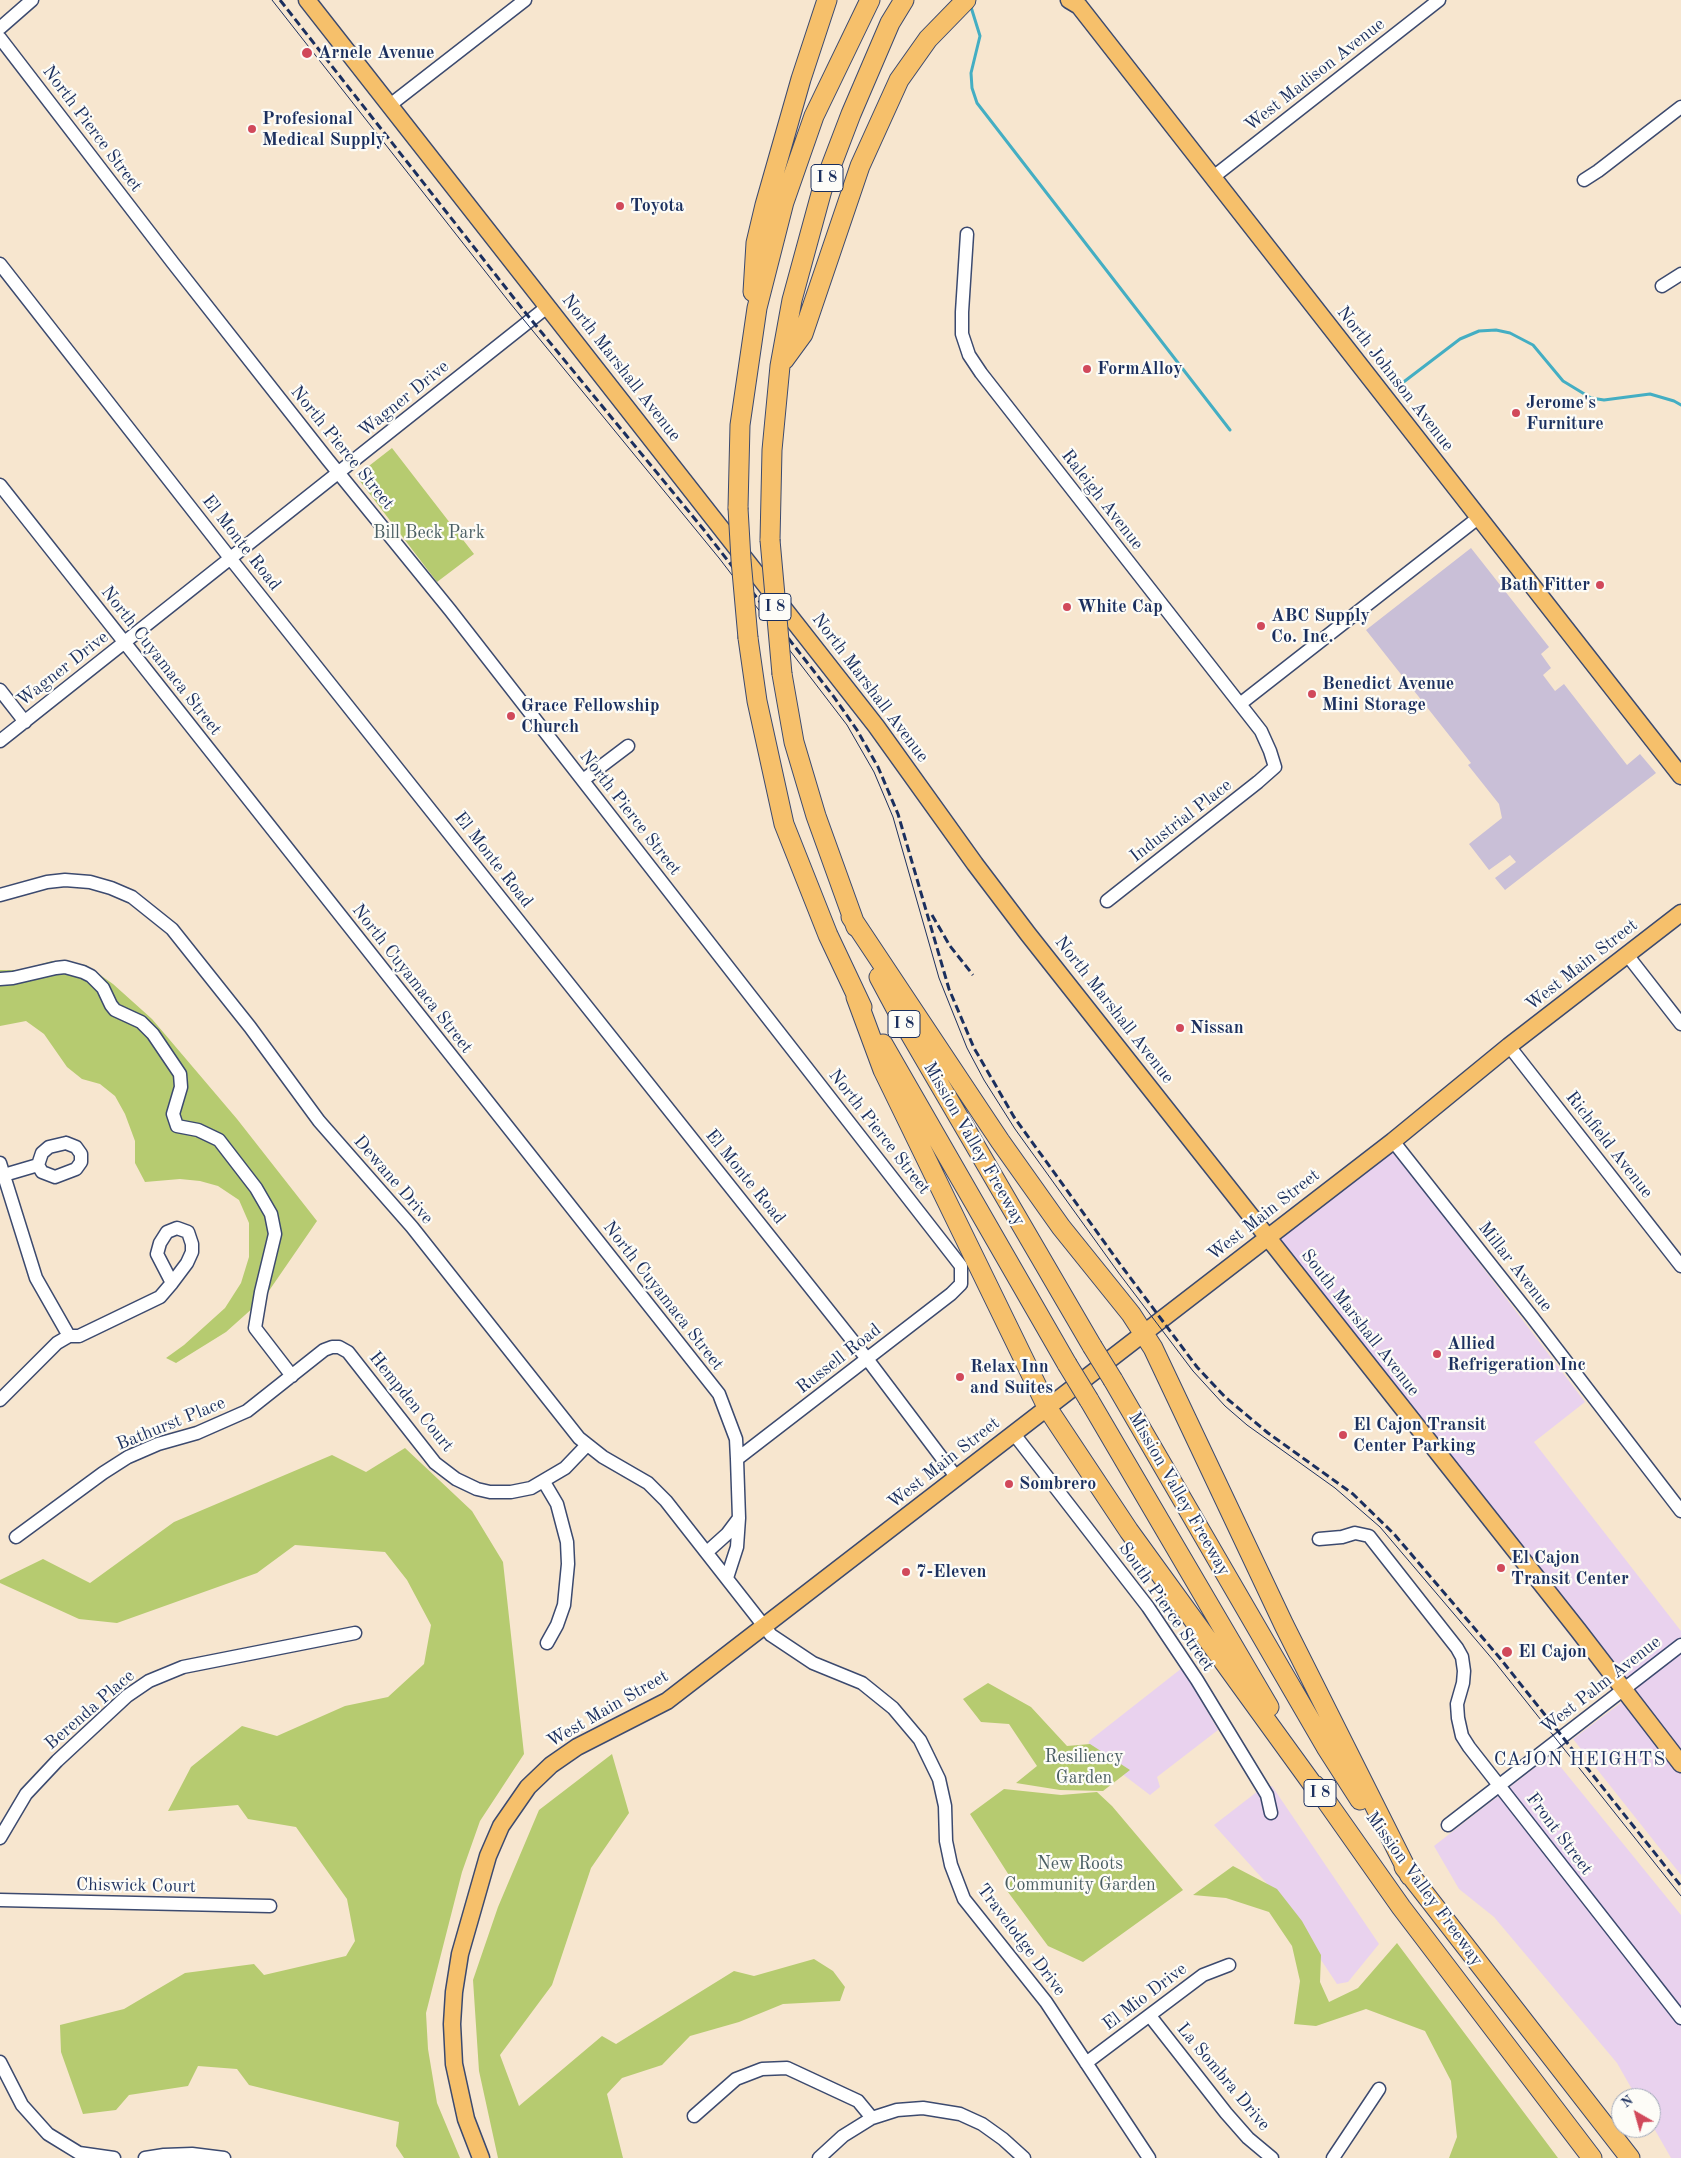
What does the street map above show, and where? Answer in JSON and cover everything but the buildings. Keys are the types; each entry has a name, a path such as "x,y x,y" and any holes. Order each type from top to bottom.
{"highway":[{"path":"749,366 756,243 782,142 828,0"},
{"name":"Mission Valley Freeway","path":"870,0 814,116 784,202 758,308 740,425 738,508 748,638 757,701 784,824 828,935 856,997 1067,1364 1321,1796 1401,1907 1592,2158"},
{"name":"Mission Valley Freeway","path":"904,0 890,23 822,190 792,300 780,366 772,450 770,540 782,674 797,751 816,816 851,917 902,1020 1326,1747 1410,1876 1630,2158"},
{"path":"780,366 802,334 860,166 899,80 928,39 966,0"},
{"path":"851,917 1000,1141 1061,1226 1131,1314 1153,1348 1284,1625 1410,1876"},
{"path":"856,997 883,1070 1048,1409 1129,1531 1321,1796"}],"main road":[{"name":"North Marshall Avenue","path":"307,0 876,726 1028,934 1268,1237"},
{"name":"North Johnson Avenue","path":"1075,2 1681,776"},
{"name":"West Main Street","path":"481,2158 466,2119 454,2064 453,2000 460,1954 488,1856 501,1826 528,1787 558,1760 578,1746 667,1701 1393,1141 1509,1046 1628,956 1681,913"},
{"name":"South Marshall Avenue","path":"1268,1237 1681,1764"}],"street":[{"path":"0,28 32,0"},
{"path":"390,105 525,0"},
{"name":"West Madison Avenue","path":"1212,178 1439,0"},
{"name":"North Pierce Street","path":"0,38 173,263 450,610 961,1266 960,1284"},
{"path":"1584,180 1681,107"},
{"name":"Raleigh Avenue","path":"967,234 962,334 969,355 1261,731 1275,767"},
{"name":"El Monte Road","path":"0,264 230,558 868,1360 957,1478"},
{"path":"1662,286 1681,274"},
{"name":"Wagner Drive","path":"0,741 547,307"},
{"name":"North Cuyamaca Street","path":"0,485 719,1394 736,1439 738,1460 739,1518 737,1547 727,1578"},
{"path":"1240,704 1478,518"},
{"path":"0,690 25,722"},
{"path":"583,780 628,746"},
{"name":"Industrial Place","path":"1107,901 1275,767"},
{"name":"Dewane Drive","path":"0,895 47,882 73,880 90,882 111,888 132,898 172,930 250,1027 319,1121 412,1226 578,1438 603,1457 648,1483 666,1502 727,1578"},
{"path":"1628,956 1681,1024"},
{"path":"0,979 13,978 56,968 83,972 103,988 111,1006 115,1010 141,1022 153,1034 180,1074 181,1087 173,1114 177,1126 198,1130 219,1140 256,1188 271,1214 275,1234 261,1292 255,1328 292,1376"},
{"name":"Richfield Avenue","path":"1509,1046 1681,1266"},
{"name":"Millar Avenue","path":"1393,1141 1532,1317 1681,1511"},
{"path":"0,1163 36,1278 69,1336"},
{"path":"4,1175 38,1165"},
{"path":"0,1400 57,1343 69,1336 79,1336 150,1303 160,1297 172,1283"},
{"name":"Russell Road","path":"738,1460 868,1360 951,1294 960,1284"},
{"name":"Hempden Court","path":"339,1347 348,1352 359,1365 435,1463 456,1479 477,1489 490,1492 511,1492 531,1488 565,1468 587,1445"},
{"name":"Bathurst Place","path":"16,1537 103,1473 128,1457 158,1444 197,1433 247,1411 324,1350 339,1347"},
{"name":"South Pierce Street","path":"1014,1434 1153,1614 1197,1680 1267,1795 1271,1813"},
{"path":"544,1482 556,1504 567,1542 568,1564 564,1605 557,1625 546,1643"},
{"path":"707,1552 727,1534 739,1518"},
{"name":"Front Street","path":"1319,1539 1342,1537 1356,1533 1369,1536 1457,1648 1462,1657 1464,1671 1463,1684 1457,1704 1462,1736 1469,1748 1681,2018"},
{"path":"727,1578 762,1626"},
{"name":"Travelodge Drive","path":"762,1626 771,1635 813,1664 862,1684 893,1708 920,1740 938,1779 945,1806 946,1841 950,1865 964,1899 1046,2002 1149,2158"},
{"name":"Berenda Place","path":"0,1838 26,1794 57,1761 127,1696 149,1681 183,1667 355,1633"},
{"name":"West Palm Avenue","path":"1448,1825 1681,1645"},
{"name":"Chiswick Court","path":"0,1900 270,1906"},
{"name":"El Mio Drive","path":"1086,2064 1203,1975 1229,1965"},
{"name":"La Sombra Drive","path":"1150,2016 1226,2113 1248,2138 1272,2158"},
{"path":"0,2062 14,2093 30,2117 57,2141 79,2156 114,2158"},
{"path":"694,2116 736,2079 762,2069 787,2068 858,2101 872,2118"},
{"path":"1332,2158 1379,2089"},
{"path":"819,2158 843,2136 872,2118 910,2109 948,2111 982,2124 1024,2158"},
{"path":"145,2158 192,2154 224,2158"}],"shaded area":[{"path":"1471,548 1549,647 1541,654 1551,668 1543,675 1555,691 1564,684 1627,765 1640,754 1656,773 1505,890 1495,878 1516,862 1510,855 1489,870 1469,844 1502,818 1499,804 1468,765 1471,763 1366,630"},
{"path":"1391,1147 1585,1402 1534,1442 1681,1631 1681,1875 1573,1739 1622,1702 1267,1247"},
{"path":"1182,1668 1218,1730 1157,1777 1160,1787 1150,1795 1088,1748 1089,1741"},
{"path":"1551,1755 1681,1915 1681,2158 1671,2158 1660,2138 1661,2088 1631,2088 1617,2063 1494,1917 1459,1889 1434,1846"},
{"path":"1272,1786 1379,1944 1348,1982 1337,1984 1280,1898 1214,1825 1258,1791"}],"green space":[{"name":"Bill Beck Park","path":"392,448 474,554 437,582 356,476"},
{"path":"52,961 86,965 113,984 152,1019 237,1119 317,1221 264,1298 226,1332 176,1363 166,1358 184,1345 225,1308 241,1283 249,1257 249,1223 239,1200 218,1186 200,1181 180,1179 145,1182 135,1163 135,1141 125,1114 115,1096 100,1084 82,1079 67,1067 44,1034 26,1021 0,1026 0,970 21,970"},
{"path":"405,1448 472,1511 503,1562 524,1754 480,1821 462,1872 426,2013 428,2049 437,2103 460,2158 404,2158 396,2146 399,2122 249,2085 237,2069 198,2066 188,2086 129,2095 116,2110 83,2114 61,2052 60,2025 124,2009 185,1973 254,1964 264,1975 346,1956 355,1941 347,1899 296,1827 248,1819 238,1805 168,1811 191,1767 242,1726 277,1736 345,1706 388,1697 424,1664 431,1625 407,1580 385,1552 295,1545 257,1573 117,1623 79,1619 0,1583 0,1580 43,1559 90,1583 174,1522 332,1455 366,1472"},
{"name":"Resiliency Garden","path":"988,1683 1031,1707 1067,1746 1090,1744 1130,1770 1103,1791 1060,1790 1016,1783 1037,1766 1009,1724 981,1722 963,1699"},
{"path":"612,1754 629,1813 591,1868 552,1985 500,2055 519,2106 602,2036 616,2044 734,1971 754,1976 814,1959 833,1971 845,1987 840,2001 783,2004 739,2022 690,2036 662,2065 622,2078 607,2094 623,2158 498,2158 479,2071 473,1980 498,1907 539,1810"},
{"name":"New Roots Community Garden","path":"1004,1789 1061,1795 1097,1792 1112,1806 1183,1890 1083,1962 1048,1946 1005,1888 1012,1880 970,1814"},
{"path":"1233,1866 1277,1889 1302,1921 1321,1955 1320,1982 1329,2002 1358,1988 1397,1943 1558,2158 1449,2158 1457,2137 1451,2081 1425,2031 1366,2009 1316,2026 1294,2024 1300,1981 1292,1946 1269,1912 1226,1898 1193,1895"}],"waterway":[{"path":"971,7 980,36 971,73 972,88 977,103 1230,430"},
{"path":"1397,387 1460,339 1479,331 1496,330 1510,333 1533,345 1563,381 1591,398 1604,400 1650,394 1681,405"}],"tram line":[{"path":"272,0 510,303 719,558 847,725 874,772 893,817 939,978 967,1048 984,1080 1015,1129 1118,1272 1193,1371 1225,1406 1247,1425 1335,1488 1380,1527 1494,1661 1681,1896"}],"railway":[{"path":"280,0 524,311 704,530 834,697 857,730 878,767 898,814 949,989 974,1048 1014,1117 1123,1268 1197,1367 1225,1397 1268,1433 1353,1494 1394,1534 1499,1657 1681,1886"},
{"path":"932,915 950,946 973,975"}],"place":[{"name":"Arnele Avenue","path":"307,53"},
{"name":"Profesional Medical Supply","path":"252,129"},
{"name":"Toyota","path":"620,206"},
{"name":"FormAlloy","path":"1087,369"},
{"name":"Jerome's Furniture","path":"1516,413"},
{"name":"Bath Fitter","path":"1600,585"},
{"name":"White Cap","path":"1067,607"},
{"name":"ABC Supply Co. Inc.","path":"1261,626"},
{"name":"Benedict Avenue Mini Storage","path":"1312,694"},
{"name":"Grace Fellowship Church","path":"511,716"},
{"name":"Nissan","path":"1180,1028"},
{"name":"Allied Refrigeration Inc","path":"1437,1354"},
{"name":"Relax Inn and Suites","path":"960,1377"},
{"name":"El Cajon Transit Center Parking","path":"1343,1435"},
{"name":"Sombrero","path":"1009,1484"},
{"name":"El Cajon Transit Center","path":"1501,1568"},
{"name":"7-Eleven","path":"906,1572"},
{"name":"El Cajon","path":"1507,1652"}],"district":[{"name":"CAJON HEIGHTS","path":"1580,1760"}]}
